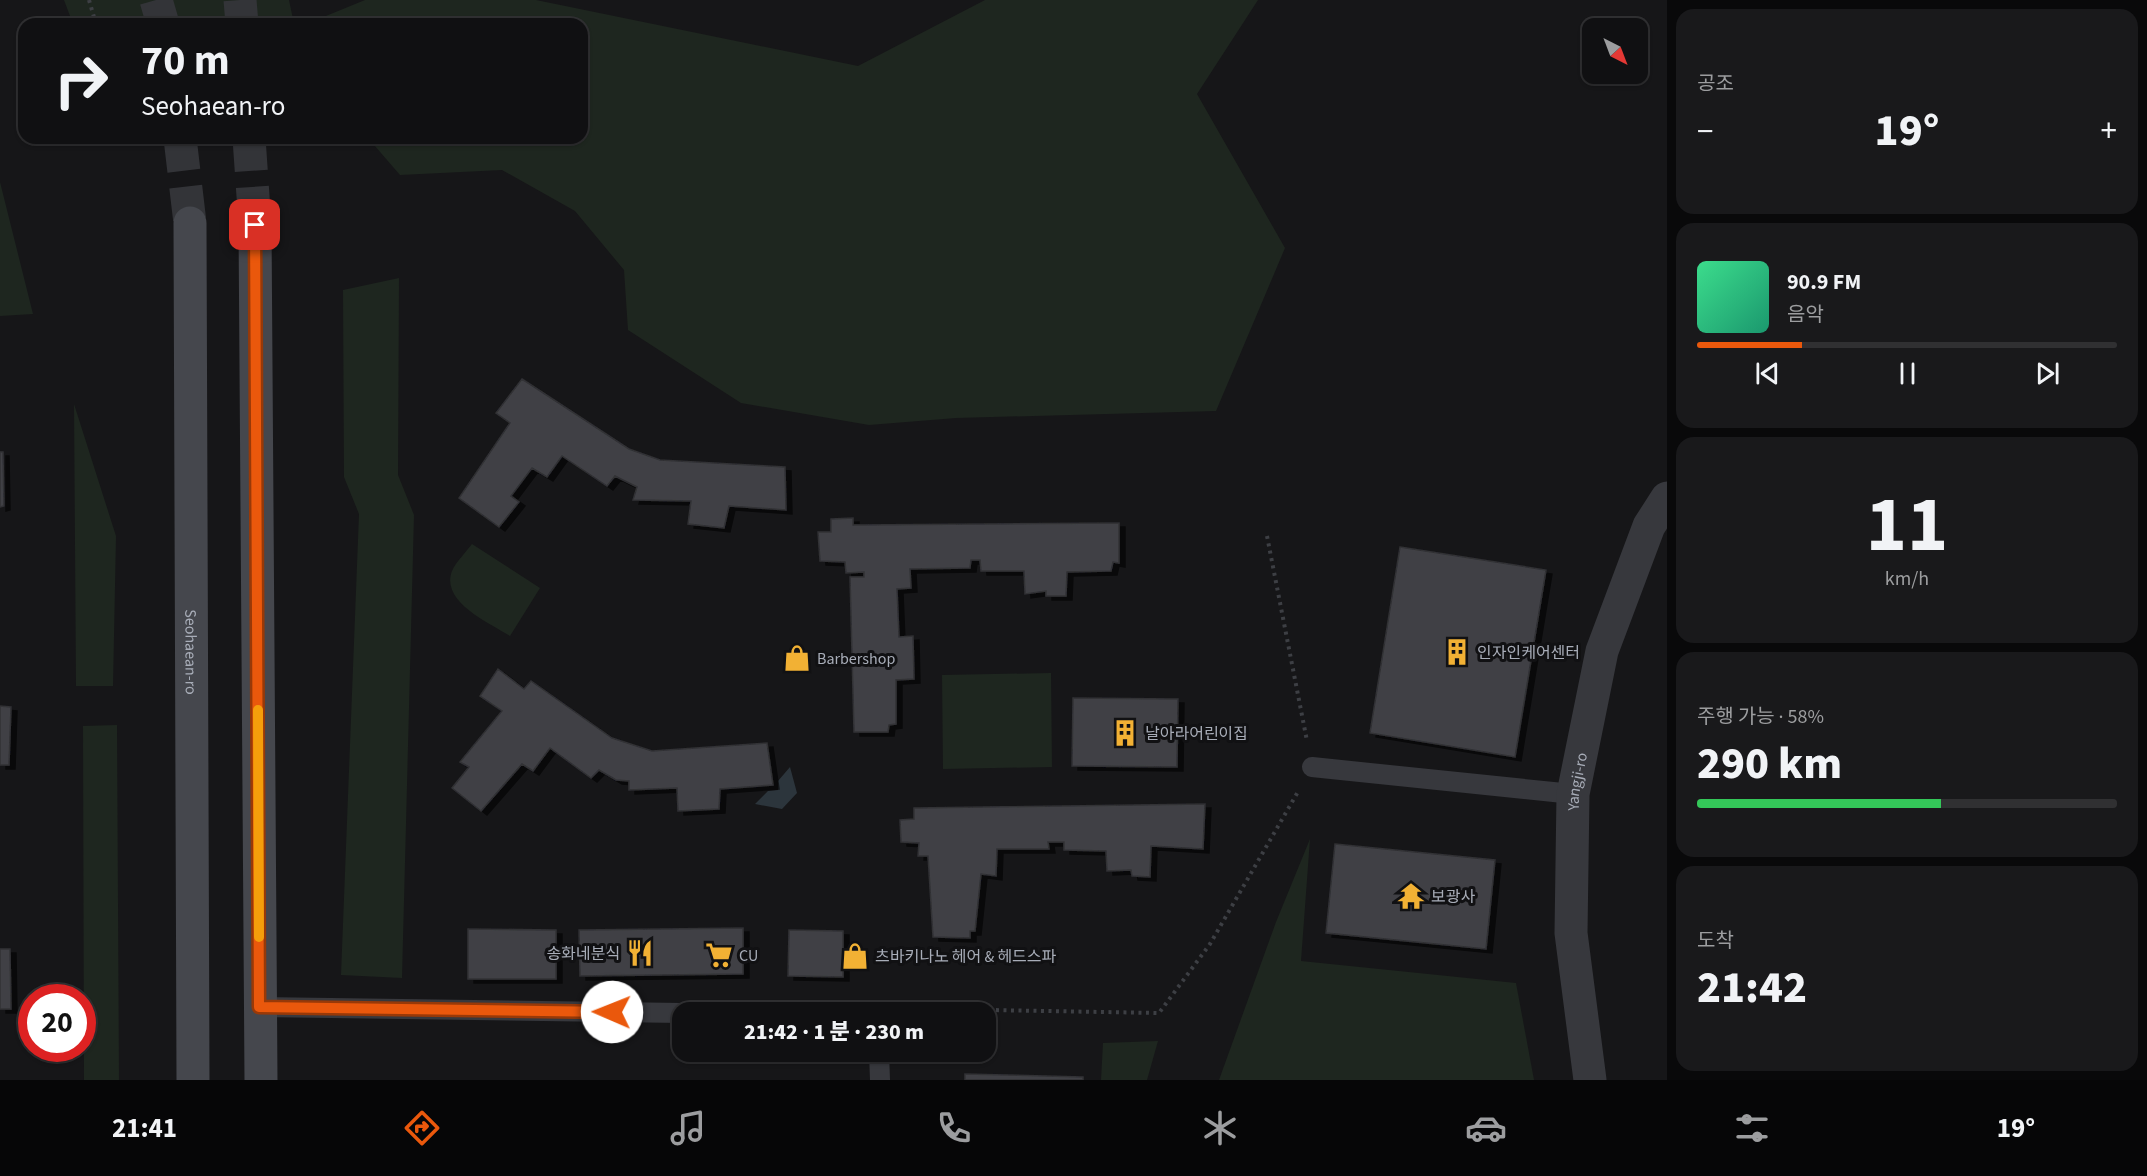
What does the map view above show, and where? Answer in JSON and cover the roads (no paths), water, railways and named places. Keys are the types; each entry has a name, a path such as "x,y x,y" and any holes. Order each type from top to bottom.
{"main road":[{"name":"Seohaean-ro","path":"190,223 193,1080"},
{"path":"255,225 261,1080"}],"street":[{"name":"Yangji-ro","path":"1590,1080 1571,933 1573,794 1602,651 1649,526 1667,498"}],"lane":[{"path":"1312,767 1573,794"},
{"path":"259,1007 672,1013"},
{"path":"879,1062 880,1080"}],"tunnel":[{"path":"156,0 161,18"},
{"path":"240,0 242,18"},
{"path":"181,144 190,223"},
{"path":"249,144 255,225"}],"place":[{"name":"인자인케어센터","path":"1457,652"},
{"name":"Barbershop","path":"797,658"},
{"name":"날아라어린이집","path":"1125,733"},
{"name":"보광사","path":"1411,896"},
{"name":"송화네분식","path":"640,953"},
{"name":"CU","path":"719,955"},
{"name":"츠바키나노 헤어 & 헤드스파","path":"855,956"}]}
